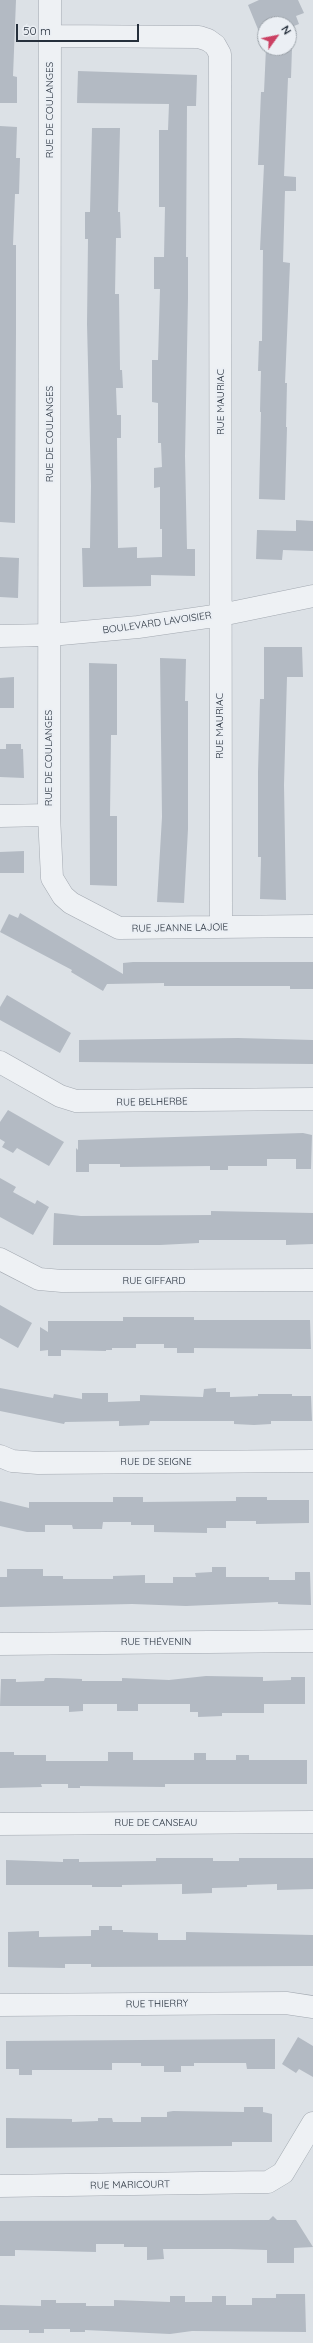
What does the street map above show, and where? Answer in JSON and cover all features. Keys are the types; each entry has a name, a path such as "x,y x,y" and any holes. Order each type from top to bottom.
{"street":[{"name":"RUE DE COULANGES","path":"50,0 50,868"},
{"name":"RUE MAURIAC","path":"50,36 199,37 208,40 214,45 220,54 221,927"},
{"name":"BOULEVARD LAVOISIER","path":"0,636 50,635 138,627 221,615 313,596"},
{"path":"0,816 49,815"},
{"name":"RUE JEANNE LAJOIE","path":"50,868 52,878 63,896 71,903 119,928 313,926"},
{"name":"RUE BELHERBE","path":"0,1062 60,1096 76,1101 313,1099"},
{"name":"RUE GIFFARD","path":"0,1259 39,1279 62,1281 313,1280"},
{"name":"RUE DE SEIGNE","path":"0,1456 12,1461 38,1463 313,1461"},
{"name":"RUE THÉVENIN","path":"0,1644 313,1641"},
{"name":"RUE DE CANSEAU","path":"0,1824 313,1822"},
{"name":"RUE THIERRY","path":"0,2005 286,2003 304,2004 313,2008"},
{"name":"RUE MARICOURT","path":"0,2186 259,2183 276,2179 282,2173 313,2123"}],"building":[{"path":"0,0 16,0 13,76 17,77 17,103 0,103"},
{"path":"259,0 298,0 304,13 296,16 257,16 257,27 248,5"},
{"path":"266,56 292,56 291,78 288,78 284,176 296,177 296,191 285,191 283,262 290,263 285,383 287,383 287,427 285,500 259,499 261,371 258,371 259,341 262,341 263,250 260,250 264,165 258,165 261,92 264,92"},
{"path":"78,71 197,75 196,106 187,106 186,257 188,257 188,298 185,456 187,549 195,549 195,576 151,575 151,586 83,587 82,548 90,548 91,486 87,324 88,239 85,239 85,212 90,212 92,128 120,128 118,212 120,212 121,238 116,238 115,294 119,294 120,370 122,370 123,388 116,388 117,415 121,415 121,438 117,438 118,548 137,547 137,558 162,557 160,487 154,488 154,468 162,467 161,443 158,443 158,403 152,402 152,360 158,360 160,289 154,289 154,257 164,257 165,207 159,207 159,130 168,130 169,104 77,103"},
{"path":"0,126 17,127 16,158 20,158 19,194 15,194 13,245 16,245 15,523 0,522"},
{"path":"296,520 313,521 313,551 283,550 282,560 256,559 257,530 296,531"},
{"path":"0,557 19,558 18,598 0,597"},
{"path":"264,647 302,647 303,677 287,677 284,785 286,900 260,899 261,857 258,857 258,772 260,699 264,699"},
{"path":"160,658 186,659 185,701 188,701 188,829 184,903 157,902 162,817"},
{"path":"89,663 117,664 117,735 111,735 110,816 117,816 117,886 90,885"},
{"path":"14,677 14,708 0,708 0,678"},
{"path":"6,744 21,744 21,749 23,749 24,778 0,777 0,749 6,749"},
{"path":"24,851 24,873 0,873 0,852"},
{"path":"20,913 123,974 123,963 133,962 313,962 313,989 290,989 290,986 164,986 164,983 107,984 103,991 71,972 72,970 0,932 9,914 18,918"},
{"path":"7,995 71,1033 60,1053 0,1020 0,1007"},
{"path":"238,1038 313,1040 313,1064 79,1062 79,1040"},
{"path":"8,1110 64,1142 49,1166 17,1148 13,1153 2,1147 5,1142 0,1139 0,1122"},
{"path":"303,1133 312,1135 311,1169 296,1169 296,1159 267,1159 267,1166 228,1166 228,1170 210,1170 210,1166 120,1167 120,1164 89,1164 89,1172 76,1172 76,1148 78,1150 78,1140"},
{"path":"0,1178 16,1187 13,1192 35,1204 37,1200 49,1207 33,1235 0,1217"},
{"path":"211,1211 313,1213 313,1244 286,1245 286,1240 199,1240 199,1243 160,1245 53,1245 54,1213 81,1216 211,1215"},
{"path":"0,1305 32,1323 18,1348 0,1338"},
{"path":"123,1317 194,1317 194,1320 310,1320 311,1349 194,1348 194,1353 177,1353 177,1348 164,1348 164,1344 136,1344 136,1348 112,1348 112,1350 106,1351 61,1350 61,1356 48,1356 48,1350 40,1351 40,1327 48,1332 48,1321 123,1321"},
{"path":"0,1388 53,1398 54,1394 82,1399 82,1393 108,1393 108,1402 140,1401 140,1395 203,1397 204,1389 216,1388 216,1392 230,1392 230,1397 258,1396 258,1394 292,1394 292,1396 311,1396 312,1421 271,1421 271,1424 254,1425 234,1424 234,1421 150,1421 149,1425 119,1426 119,1421 65,1422 64,1424 0,1411"},
{"path":"113,1497 143,1497 143,1502 236,1501 236,1497 267,1497 267,1500 309,1500 309,1523 256,1524 256,1521 226,1521 226,1528 207,1528 207,1533 154,1532 154,1525 131,1525 131,1522 103,1522 102,1529 73,1529 72,1525 45,1525 45,1532 27,1532 0,1526 0,1501 29,1508 29,1502 113,1502"},
{"path":"212,1567 226,1567 226,1577 269,1577 269,1580 295,1580 295,1572 310,1572 311,1605 278,1604 278,1602 186,1606 132,1604 0,1607 0,1577 7,1577 7,1569 43,1569 43,1576 63,1576 63,1579 113,1579 113,1576 145,1575 145,1583 173,1583 173,1577 196,1577 195,1573 212,1572"},
{"path":"206,1676 263,1677 263,1681 291,1680 291,1677 305,1677 305,1704 264,1704 264,1713 222,1713 222,1716 198,1717 198,1712 190,1712 190,1704 138,1704 138,1711 117,1711 117,1704 83,1704 83,1711 69,1712 69,1706 0,1706 1,1679 16,1679 16,1682 44,1681 45,1678 82,1679 82,1681 122,1681 122,1678 169,1680"},
{"path":"0,1752 14,1752 14,1755 46,1755 46,1761 108,1761 108,1752 133,1752 133,1760 194,1760 194,1753 206,1753 206,1760 236,1760 236,1755 249,1755 249,1760 307,1760 307,1784 165,1784 165,1787 80,1786 80,1788 68,1788 68,1784 41,1784 42,1787 0,1788"},
{"path":"156,1858 213,1858 213,1861 239,1861 239,1858 313,1858 313,1889 277,1890 277,1884 247,1885 247,1887 212,1888 212,1893 182,1894 182,1884 122,1885 122,1887 92,1887 92,1885 6,1885 6,1860 63,1862 63,1859 79,1859 79,1862 156,1861"},
{"path":"99,1926 112,1926 112,1930 123,1930 123,1932 158,1933 158,1940 186,1940 186,1932 313,1935 313,1966 91,1967 91,1964 65,1964 65,1968 8,1967 8,1932 39,1931 39,1937 91,1936 91,1930 99,1930"},
{"path":"298,2037 313,2046 313,2077 299,2069 296,2073 282,2064"},
{"path":"275,2039 275,2069 247,2069 246,2063 194,2063 194,2066 181,2066 181,2072 164,2072 164,2066 141,2066 141,2063 112,2063 112,2070 32,2070 32,2075 19,2075 19,2069 6,2069 6,2041"},
{"path":"244,2107 263,2107 263,2112 272,2114 272,2142 232,2142 232,2146 6,2148 6,2118 72,2119 72,2122 98,2121 98,2118 112,2118 113,2122 141,2122 141,2117 167,2117 167,2112 173,2111 244,2112"},
{"path":"273,2216 277,2220 296,2220 313,2247 294,2248 294,2263 267,2263 267,2250 230,2249 163,2249 164,2259 147,2260 147,2247 124,2247 124,2244 96,2244 96,2252 15,2250 15,2256 0,2256 0,2221 269,2220"},
{"path":"276,2294 305,2294 306,2332 192,2331 170,2334 85,2330 85,2332 70,2332 70,2329 44,2329 44,2333 29,2333 29,2330 0,2330 0,2305 41,2306 41,2300 56,2300 56,2303 86,2303 86,2306 114,2306 114,2300 170,2302 170,2296 185,2296 185,2302 212,2302 212,2296 226,2296 226,2305 252,2305 252,2298 276,2298"}]}
